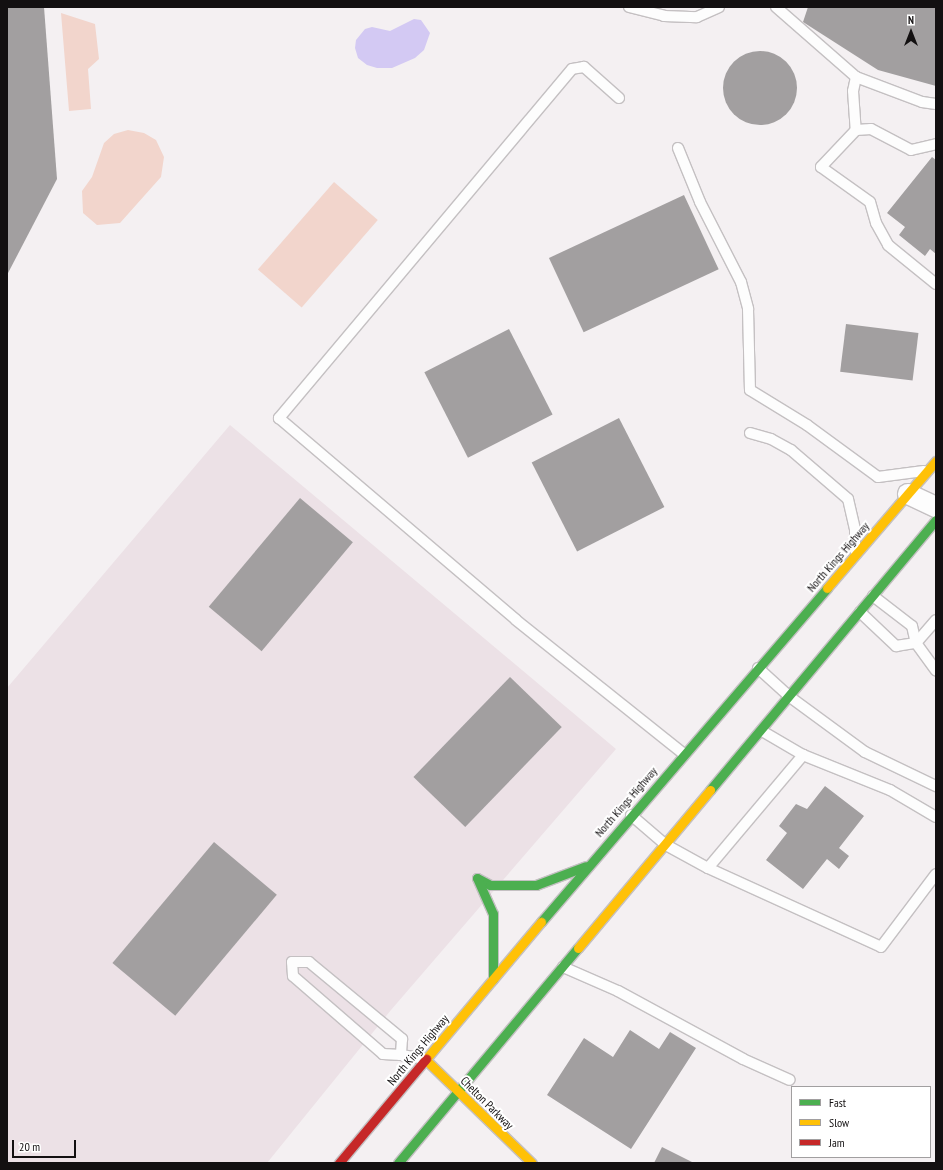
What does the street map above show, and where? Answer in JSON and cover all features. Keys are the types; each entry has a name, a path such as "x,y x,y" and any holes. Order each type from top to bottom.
{"main road":[{"name":"North Kings Highway","path":"339,1163 631,815 936,461"},
{"path":"398,1163 790,697 936,520"},
{"path":"493,979 494,914 477,878 490,885 536,885 589,865"},
{"name":"Chelton Parkway","path":"425,1059 532,1163"}],"street":[{"path":"908,494 936,507"}],"lane":[{"path":"629,7 664,16 698,17 719,7"},
{"path":"776,7 856,77 922,102 936,104"},
{"path":"619,98 584,67 572,69 279,418 516,620 684,754"},
{"path":"856,77 853,91 856,130"},
{"path":"936,144 911,150 871,129 856,130 821,167 870,202 876,224 888,245 936,284"},
{"path":"678,148 700,202 742,282 748,309 750,390 807,425 878,477 928,470"},
{"path":"750,433 771,439 791,450 848,499 855,530 855,556"},
{"path":"873,596 912,626 916,643 936,671"},
{"path":"860,612 896,646 916,643 936,620"},
{"path":"758,668 790,697 865,752 936,786"},
{"path":"762,730 803,755 890,790 936,816"},
{"path":"708,868 803,755"},
{"path":"631,815 666,844 708,868 881,947 936,874"},
{"path":"401,1055 402,1039 309,962 292,962 293,976 383,1054 425,1059"},
{"path":"563,967 618,991 743,1059 790,1080"}],"shaded area":[{"path":"61,13 95,24 99,59 88,69 91,109 69,111"},
{"path":"414,19 421,20 430,33 424,50 415,58 392,68 377,68 367,65 358,58 355,48 356,40 365,29 372,27 390,31"},
{"path":"128,130 144,133 156,140 164,157 161,177 120,223 97,225 83,213 82,191 92,177 104,143 114,134"},
{"path":"334,182 378,220 302,308 258,270"},
{"path":"230,425 616,749 391,1010 267,1163 7,1163 7,688"}],"building":[{"path":"7,7 44,7 57,179 7,275"},
{"path":"808,7 936,7 936,86 878,70 803,22"},
{"path":"760,51 781,57 791,67 797,88 791,109 781,119 760,125 739,119 729,109 723,88 729,67 739,57"},
{"path":"932,157 936,160 936,254 930,249 925,256 899,235 905,227 887,213"},
{"path":"684,195 719,269 584,332 549,258"},
{"path":"846,324 918,333 913,381 840,372"},
{"path":"509,329 553,415 468,458 424,372"},
{"path":"619,418 664,507 577,552 532,462"},
{"path":"300,498 353,542 262,651 209,607"},
{"path":"510,677 562,727 465,827 413,777"},
{"path":"825,786 864,816 839,848 849,856 839,869 827,859 803,889 766,860 787,833 779,826 796,804 807,809"},
{"path":"214,842 277,895 175,1016 112,963"},
{"path":"630,1030 659,1049 670,1032 696,1048 631,1149 547,1095 584,1038 613,1057"},
{"path":"662,1147 694,1163 654,1163"}],"traffic: fast":[{"path":"710,790 936,520"},
{"path":"541,922 827,588"},
{"path":"477,878 490,885 536,885 586,866"},
{"path":"477,878 493,914 493,979"},
{"path":"398,1163 578,948"}],"traffic: slow":[{"path":"827,588 936,461"},
{"path":"578,948 710,790"},
{"path":"426,1059 541,922"},
{"path":"425,1059 532,1163"}],"traffic: jam":[{"path":"339,1163 426,1059"}]}
